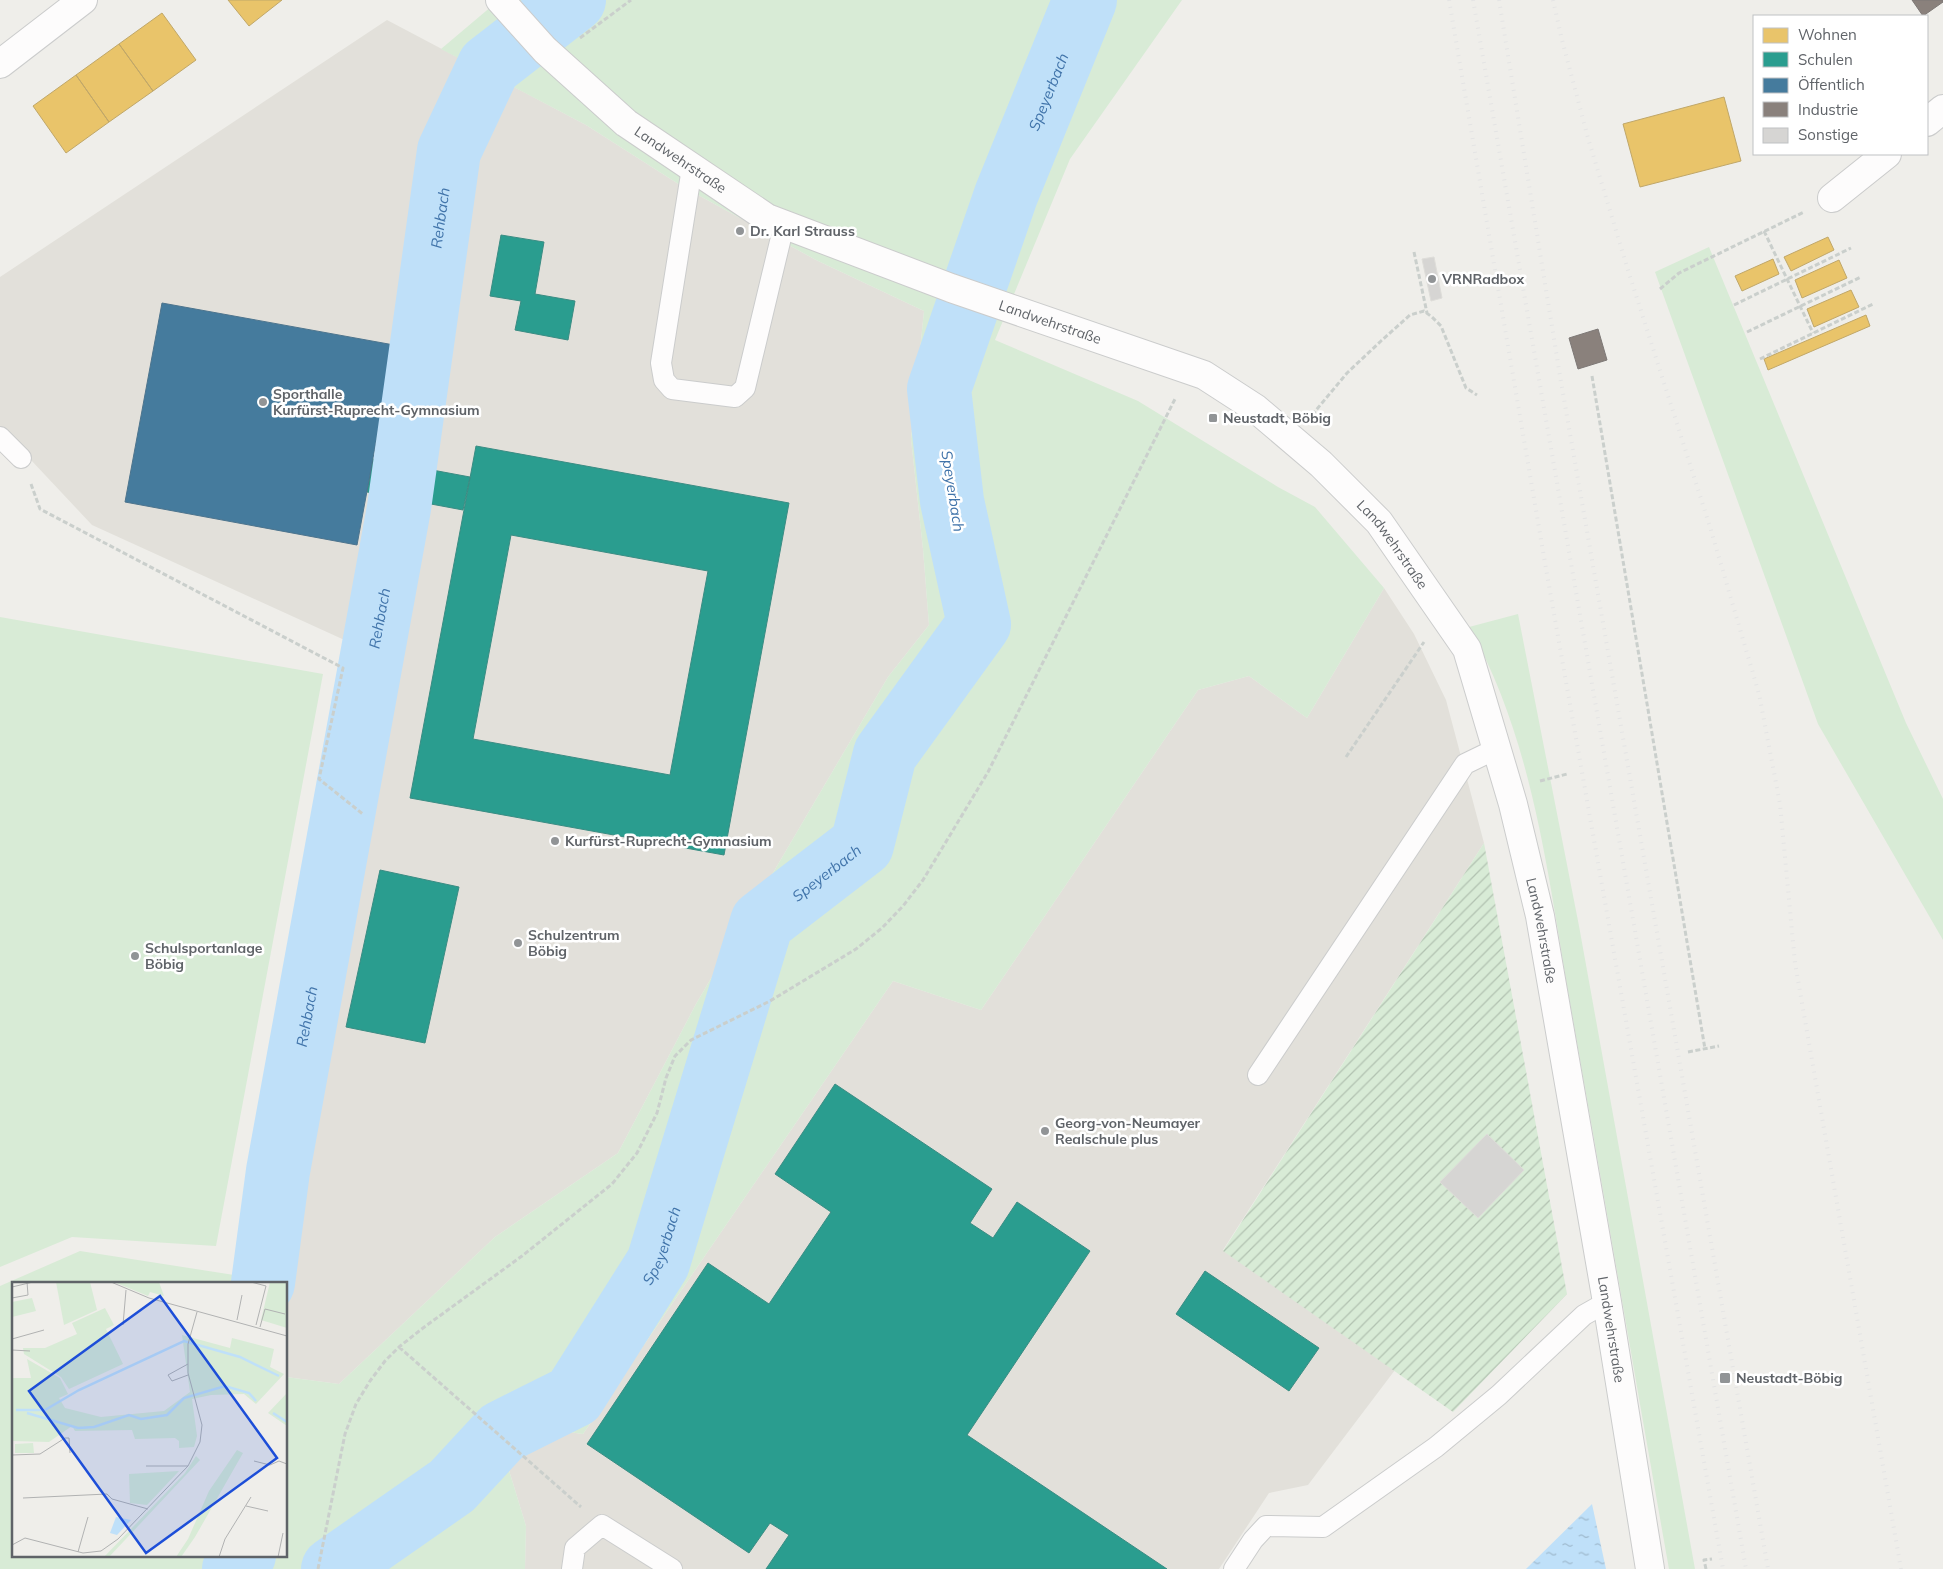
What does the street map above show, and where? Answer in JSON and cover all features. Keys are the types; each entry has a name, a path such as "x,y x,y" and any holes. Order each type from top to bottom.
{"street":[{"path":"0,64 83,0"},
{"name":"Landwehrstraße","path":"503,4 549,54 626,123 767,218 950,288 1204,375 1256,408 1321,464 1379,522 1444,613 1467,649 1498,748 1540,916 1607,1302 1650,1569"},
{"path":"1928,121 1943,109"},
{"path":"1832,198 1886,155"}],"lane":[{"path":"692,168 661,364 664,380 672,389 735,397 745,388 784,225"},
{"path":"0,436 21,458"},
{"path":"1258,1075 1465,764 1498,748"},
{"path":"1234,1569 1253,1540 1259,1521 1322,1527 1436,1447 1499,1395 1584,1315 1607,1302"},
{"path":"572,1569 576,1548 602,1525 672,1569"}],"path":[{"path":"549,54 630,0"},
{"path":"1660,289 1679,273 1832,198"},
{"path":"1764,231 1813,333"},
{"path":"1734,305 1851,248"},
{"path":"1414,252 1427,313 1441,326 1466,388 1477,395"},
{"path":"1747,332 1861,277"},
{"path":"1760,359 1873,304"},
{"path":"1292,439 1347,373 1367,354 1410,315 1427,313"},
{"path":"318,1569 348,1427 356,1404 370,1381 400,1347 522,1256 612,1184 638,1153 657,1113 666,1078 675,1056 691,1040 770,1000 856,949 882,928 903,906 923,880 988,772 1165,421 1188,368"},
{"path":"1592,376 1705,1049"},
{"path":"21,458 40,509 343,668 319,779 364,815"},
{"path":"1346,757 1444,613"},
{"path":"1536,782 1567,774"},
{"path":"1688,1052 1719,1046"},
{"path":"400,1347 602,1525"},
{"path":"1706,1569 1704,1560 1712,1559"}],"shaded area":[{"name":"Kurfürst-Ruprecht-Gymnasium","path":"387,20 586,125 680,185 816,260 924,311 911,439 929,625 888,677 696,1004 618,1153 495,1237 339,1384 288,1377 288,1282 246,1282 351,643 92,525 0,427 0,277"},
{"name":"Georg-von-Neumayer Realschule plus","path":"1384,588 1414,634 1446,700 1484,843 1223,1250 1395,1370 1308,1485 1269,1493 1219,1569 525,1569 526,1526 504,1454 510,1444 524,1426 583,1434 893,981 981,1010 1198,690 1249,676 1307,718"}],"green space":[{"path":"499,0 1182,0 1070,159 995,340 1138,401 1278,487 1315,507 1384,588 1307,718 1249,676 1198,690 981,1010 893,981 583,1434 524,1426 504,1454 526,1526 525,1569 0,1569 0,1286 80,1251 247,1277 246,1282 12,1282 12,1556 288,1556 288,1377 339,1384 495,1237 618,1153 696,1004 888,677 929,625 911,439 924,311 816,260 680,185 586,125 441,49"},
{"path":"1709,247 1906,723 1943,799 1943,940 1818,724 1655,272"},
{"path":"1518,614 1579,926 1695,1569 1669,1569 1537,816 1525,766 1510,718 1491,672 1469,627"},
{"name":"Schulsportanlage Böbig","path":"0,617 323,674 216,1246 72,1237 0,1267"},
{"path":"1484,843 1567,1294 1453,1412 1223,1251"}],"water":[{"path":"1592,1504 1606,1569 1526,1569"}],"building: Wohnen":[{"path":"228,0 282,0 249,26"},
{"path":"162,13 196,60 153,91 119,44"},
{"path":"119,44 153,91 109,122 76,75"},
{"path":"76,75 109,122 66,153 33,106"},
{"path":"1724,97 1741,161 1640,187 1623,124"},
{"path":"1828,237 1834,250 1791,271 1784,257"},
{"path":"1773,259 1779,274 1742,291 1735,276"},
{"path":"1839,260 1847,278 1802,298 1795,280"},
{"path":"1851,290 1859,307 1814,327 1807,309"},
{"path":"1866,315 1870,326 1768,370 1764,359"}],"building: Schulen":[{"path":"501,235 544,242 535,294 575,301 568,340 515,330 521,301 490,296"},
{"path":"476,446 789,503 724,855 410,798","holes":["511,535 708,571 670,775 473,739"]},
{"path":"373,459 470,477 463,510 367,492"},
{"path":"380,870 459,887 425,1043 346,1027"},
{"path":"835,1084 992,1189 970,1223 993,1238 1017,1202 1090,1251 967,1435 1167,1569 766,1569 789,1535 770,1523 749,1553 587,1444 708,1263 769,1304 831,1212 775,1174"},
{"path":"1205,1271 1319,1348 1289,1391 1176,1314"}],"building: Öffentlich":[{"name":"Sporthalle Kurfürst-Ruprecht-Gymnasium","path":"162,303 394,345 357,545 125,502"}],"building: Industrie":[{"path":"1912,0 1943,0 1943,2 1922,15"},
{"path":"1598,329 1607,360 1578,369 1569,338"}],"building: Sonstige":[{"name":"VRNRadbox","path":"1434,257 1442,298 1431,301 1422,259"},
{"path":"1487,1134 1524,1170 1478,1218 1440,1182"}],"waterway":[{"name":"Rehbach","path":"263,1282 278,1171 399,508 449,151 489,66 574,0"},
{"name":"Speyerbach","path":"333,1569 452,1486 502,1432 574,1396 658,1263 762,922 862,845 885,754 979,624 952,501 939,389 1006,195 1085,0"},
{"name":"Rehbach","path":"234,1569 243,1556"}],"railway":[{"path":"1449,0 1545,563 1723,1569"},
{"path":"1473,0 1746,1569"},
{"path":"1499,0 1561,382 1768,1569"},
{"path":"1553,0 1588,138 1710,527 1759,694 1780,804 1795,963 1901,1569"}],"place":[{"name":"Dr. Karl Strauss","path":"740,231"},
{"name":"VRNRadbox","path":"1432,279"},
{"name":"Sporthalle Kurfürst-Ruprecht-Gymnasium","path":"263,402"},
{"name":"Neustadt, Böbig","path":"1213,418"},
{"name":"Kurfürst-Ruprecht-Gymnasium","path":"555,841"},
{"name":"Schulzentrum Böbig","path":"518,943"},
{"name":"Schulsportanlage Böbig","path":"135,956"},
{"name":"Georg-von-Neumayer Realschule plus","path":"1045,1131"},
{"name":"Neustadt-Böbig","path":"1725,1378"}]}
